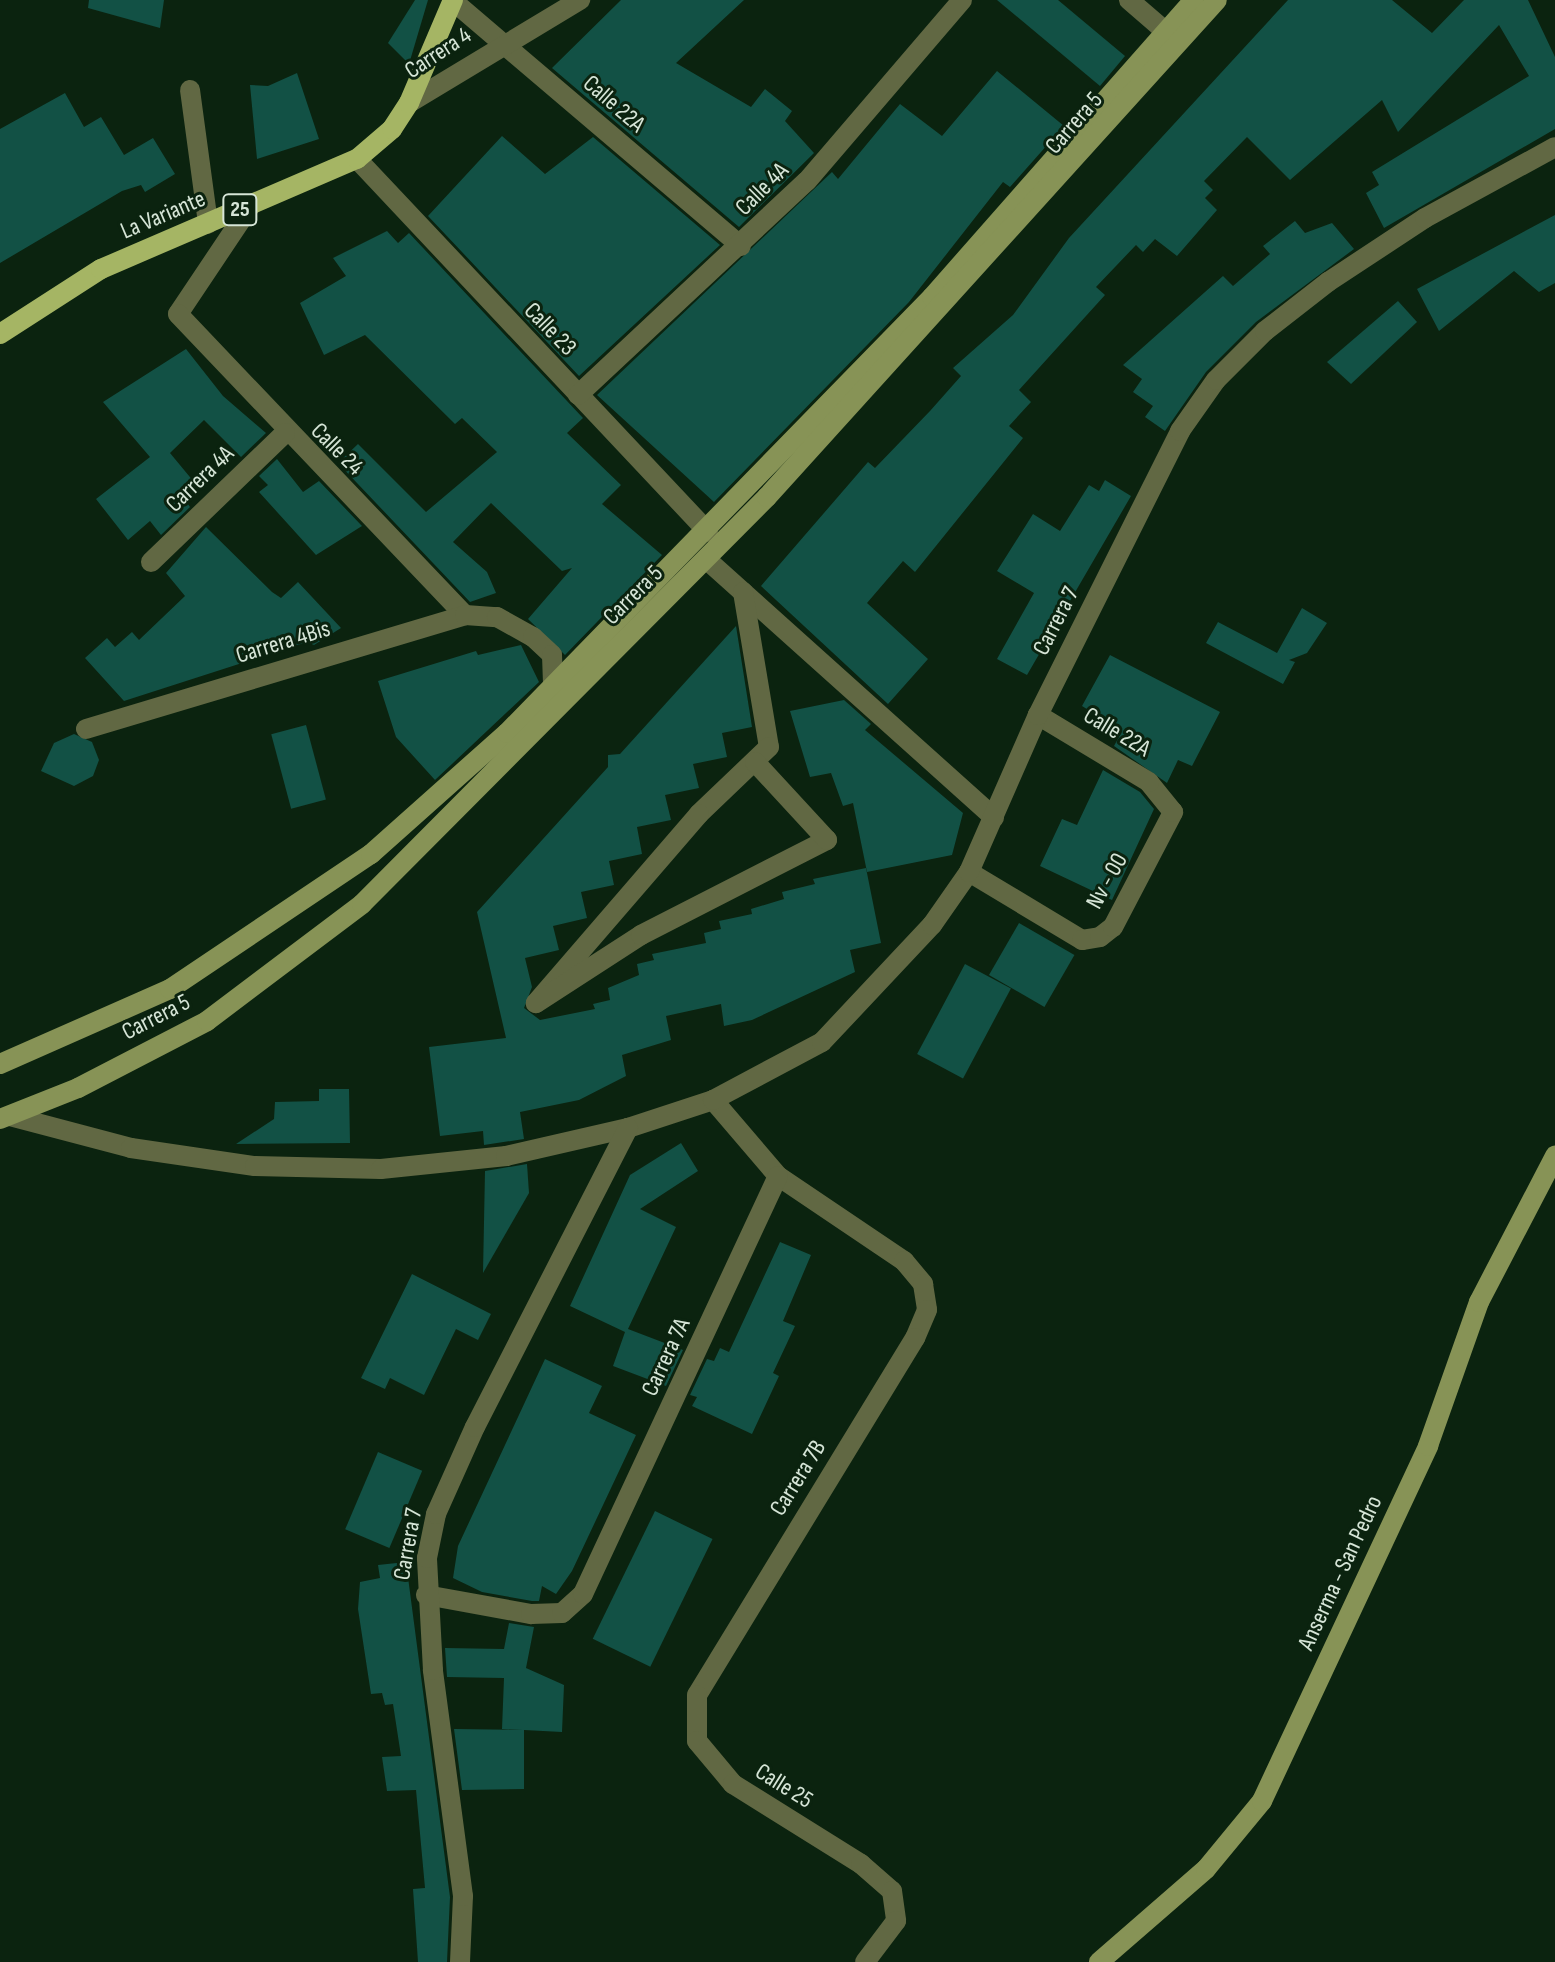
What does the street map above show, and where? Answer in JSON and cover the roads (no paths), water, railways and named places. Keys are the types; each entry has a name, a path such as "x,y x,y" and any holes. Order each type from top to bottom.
{"main road":[{"name":"La Variante","path":"0,334 89,276 357,159 392,129 409,103 453,0"}],"street":[{"name":"Calle 22A","path":"453,0 741,246"},
{"name":"Carrera 4","path":"409,103 502,42 580,0"},
{"name":"Calle 4A","path":"578,395 741,246 807,181 962,0"},
{"path":"1129,0 1165,31"},
{"name":"Carrera 5","path":"0,1064 170,989 371,854 553,687 708,532 932,297 1194,0"},
{"name":"Carrera 5","path":"5,1117 207,1021 362,904 706,559 988,260 1217,0"},
{"path":"190,90 208,224"},
{"name":"Carrera 7","path":"5,1117 131,1148 255,1166 349,1168 506,1156 628,1128 713,1100 822,1042 932,925 969,872 1038,715 1180,431 1216,380 1265,331 1328,282 1425,218 1555,147"},
{"name":"Calle 23","path":"357,159 708,532"},
{"name":"Calle 24","path":"251,205 178,314 285,433 465,615"},
{"name":"Carrera 4A","path":"151,562 285,433"},
{"path":"706,559 994,817"},
{"path":"743,592 769,747 699,814 536,1003 641,935 827,840 755,762"},
{"name":"Carrera 4Bis","path":"86,729 465,615 497,617 552,655 553,687"},
{"name":"Calle 22A","path":"1038,715 1166,797"},
{"name":"Nv - 00","path":"969,872 1082,940 1100,937 1113,927 1173,812 1166,797"},
{"path":"713,1100 778,1176"},
{"name":"Carrera 7","path":"460,1962 463,1896 426,1595 436,1514 628,1128"},
{"name":"Anserma - San Pedro","path":"1099,1962 1206,1869 1262,1801 1428,1446 1479,1302 1555,1156"},
{"name":"Carrera 7B","path":"697,1695 915,1338 927,1310 923,1284 904,1261 778,1176"},
{"name":"Carrera 7A","path":"426,1595 531,1614 562,1613 583,1594 602,1559 778,1176"},
{"name":"Calle 25","path":"697,1695 697,1741 733,1784 861,1864 892,1891 896,1921 865,1962"}]}
